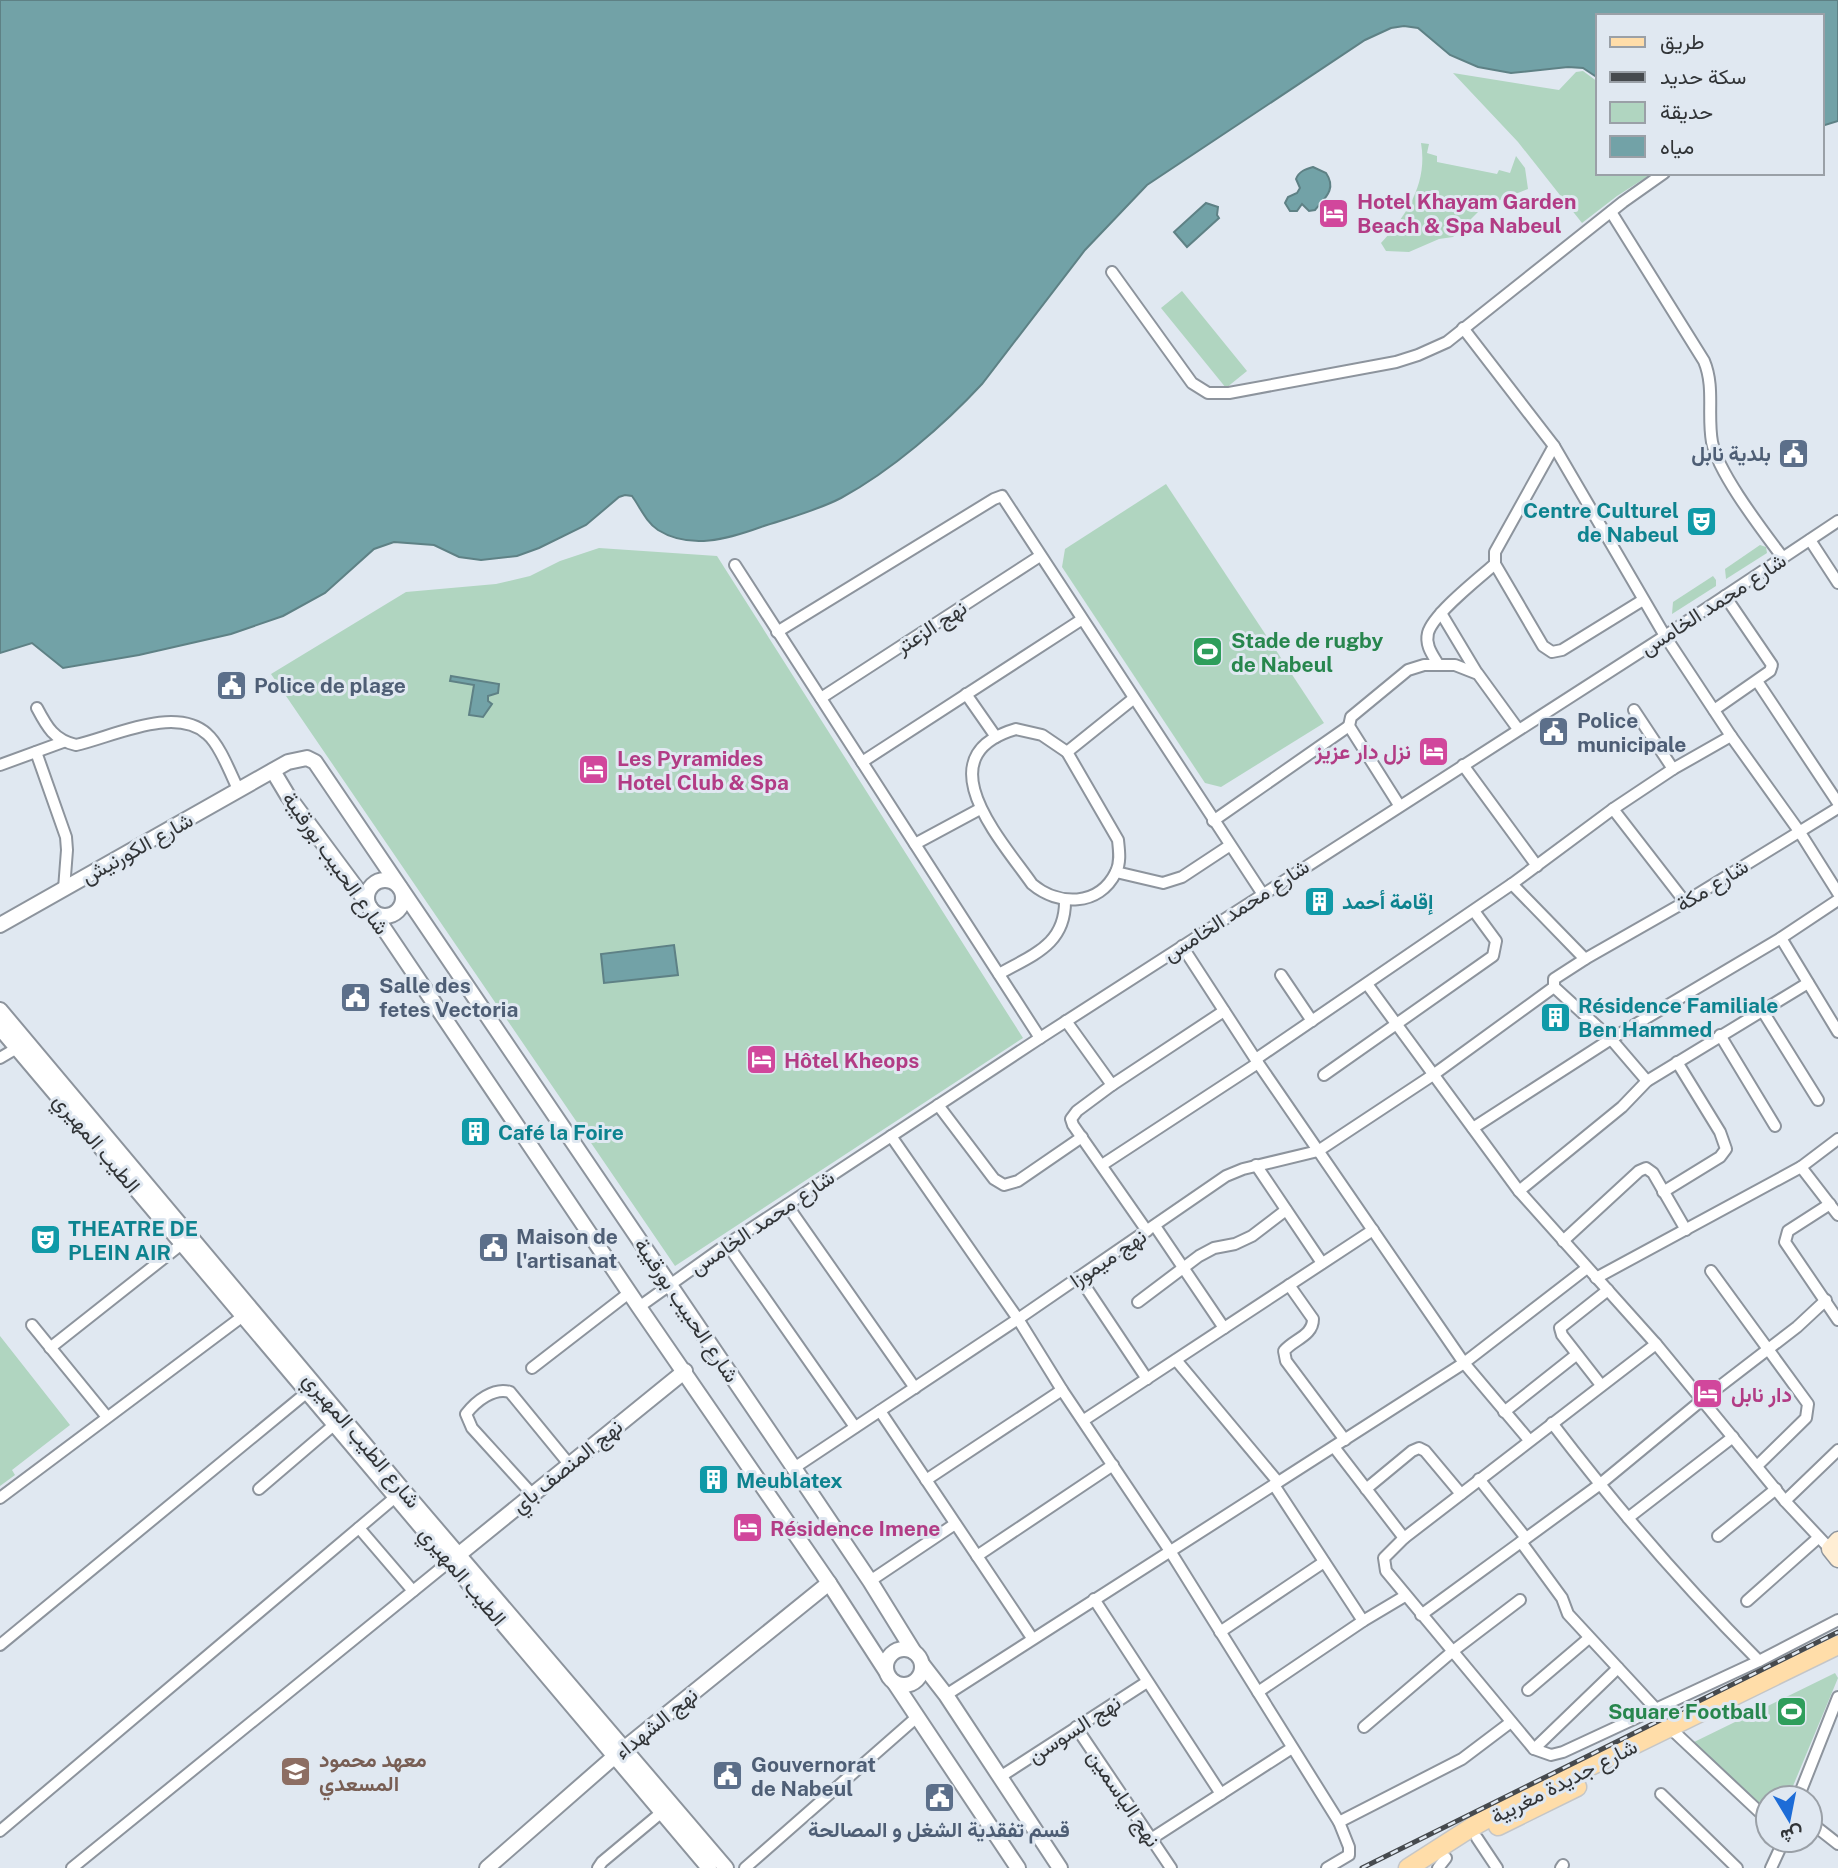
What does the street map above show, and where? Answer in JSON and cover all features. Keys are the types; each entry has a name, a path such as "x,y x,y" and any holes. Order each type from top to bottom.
{"main road":[{"name":"شارع جديدة مغربية","path":"1430,1868 1442,1863 1477,1838 1838,1645"},
{"name":"شارع جديدة مغربية","path":"1408,1868 1519,1801 1675,1733 1838,1657"}],"street":[{"path":"1112,272 1192,383 1208,393 1229,393 1396,362 1434,349 1447,342 1661,175"},
{"path":"1611,212 1704,361 1710,374 1710,424 1715,453 1758,524 1783,558"},
{"path":"1463,328 1554,446 1665,636 1731,736 1799,831 1838,893"},
{"path":"1554,446 1495,552 1495,564 1543,646 1552,652 1562,650 1643,600"},
{"path":"777,632 999,496 1005,499 1081,620 1262,893"},
{"name":"شارع محمد الخامس","path":"639,1307 727,1244 1040,1038 1665,636 1838,521"},
{"path":"1810,540 1838,583"},
{"name":"نهج الزعتر","path":"821,698 1040,556"},
{"path":"1438,664 1427,646 1428,632 1441,612 1495,564"},
{"path":"735,565 1040,1038"},
{"path":"1714,710 1770,671 1772,665 1725,596"},
{"path":"1441,612 1478,674 1518,729"},
{"path":"862,762 1081,620"},
{"path":"1213,821 1349,726 1351,717 1408,670 1438,664 1455,665 1478,674"},
{"path":"1757,681 1838,805"},
{"path":"966,694 996,737"},
{"path":"1067,752 1133,699"},
{"path":"37,708 50,732 63,742 76,745 165,721 181,723 206,732 239,791"},
{"path":"1634,710 1673,769"},
{"path":"1349,726 1399,805"},
{"path":"1016,729 1055,741 1067,752 1118,840 1120,856 1116,872 1098,893 1085,899 1066,900 1043,893 1032,884 980,809 972,781 978,755 986,745 996,737 1016,729"},
{"path":"1102,1165 1474,911 1614,809 1673,769 1731,736"},
{"path":"0,765 63,742"},
{"path":"36,752 66,837 64,889"},
{"name":"شارع الحبيب بورقيبة","path":"1018,1868 830,1583 629,1293 370,909 288,796 274,771 299,758 315,762 794,1468 1060,1868"},
{"path":"1462,765 1537,866"},
{"name":"شارع الكورنيش","path":"0,925 274,771"},
{"name":"شارع مكة","path":"1554,987 1554,979 1585,959 1685,902 1838,805"},
{"path":"915,844 980,809"},
{"path":"1614,809 1685,902"},
{"path":"1116,872 1163,883 1182,877 1229,846"},
{"path":"388,880 400,888 403,901 396,913 382,916 370,909 368,895 375,884 388,880"},
{"path":"1512,884 1585,959"},
{"path":"999,974 1048,946 1059,932 1066,900"},
{"path":"1473,1128 1611,1039 1781,938 1838,900"},
{"path":"1324,1076 1395,1023 1493,956 1496,941 1474,911"},
{"path":"1781,938 1838,1032"},
{"path":"1182,946 1257,1061 1464,1363 1529,1440"},
{"path":"1281,975 1312,1021"},
{"path":"1519,1191 1622,1107 1647,1081 1808,983"},
{"path":"1367,984 1519,1191 1656,1344 1785,1501 1831,1547 1747,1601"},
{"path":"1554,987 1611,1039 1647,1081"},
{"name":"نهج ميموزا","path":"794,1468 1226,1176 1256,1165 1318,1151 1433,1074 1554,987"},
{"name":"شارع الطيب المهيري","path":"0,1010 21,1045 399,1494 620,1753 726,1868"},
{"path":"1762,1010 1818,1100"},
{"path":"1224,1011 1112,1085 1072,1116 1073,1125 1151,1229 1183,1266 1224,1328"},
{"path":"1066,1021 1112,1085"},
{"path":"0,1028 21,1045 0,1058"},
{"path":"1720,1035 1775,1126"},
{"path":"1663,1192 1720,1157 1727,1149 1720,1132 1677,1062"},
{"path":"938,1105 994,1180 1004,1185 1018,1181 1082,1137"},
{"path":"891,1136 1018,1319 1062,1390 1170,1551 1339,1822 1349,1847 1349,1855 1327,1868"},
{"path":"1596,1278 1801,1167 1838,1139"},
{"path":"1256,1165 1322,1264"},
{"path":"1801,1167 1838,1215"},
{"path":"1563,1241 1643,1169 1651,1170 1686,1230"},
{"path":"1830,1204 1788,1231 1785,1237 1788,1249 1838,1320"},
{"path":"787,1205 915,1388"},
{"path":"1138,1302 1183,1266 1214,1248 1235,1244 1252,1236 1286,1210"},
{"path":"1084,1420 1373,1230"},
{"path":"50,1348 187,1240"},
{"path":"727,1244 855,1427"},
{"path":"946,1695 1464,1363 1587,1268"},
{"path":"1711,1271 1803,1396 1808,1409 1806,1418 1757,1466"},
{"path":"1079,1277 1147,1379"},
{"path":"1289,1285 1313,1319 1313,1323 1309,1332 1284,1351 1286,1361 1345,1440"},
{"path":"1601,1385 1576,1355 1560,1328 1608,1290"},
{"path":"532,1368 629,1293"},
{"path":"1421,1615 1599,1485 1702,1400 1797,1327 1826,1300"},
{"path":"0,1498 248,1312"},
{"path":"32,1325 107,1418"},
{"path":"1656,1344 1404,1538 1383,1561 1386,1571 1534,1749 1551,1755 1563,1752 1759,1661 1838,1620"},
{"path":"1504,1412 1576,1355"},
{"path":"1176,1360 1276,1484 1363,1621"},
{"name":"نهج المنصف باي","path":"454,1558 685,1371"},
{"path":"0,1645 312,1388 335,1424 399,1494 0,1830"},
{"path":"532,1494 472,1428 466,1414 480,1401 499,1390 510,1392 569,1464"},
{"path":"926,1480 1062,1390"},
{"path":"880,1411 1032,1638"},
{"path":"1552,1423 1599,1485 1670,1569 1759,1661"},
{"path":"258,1489 335,1424"},
{"path":"1628,1518 1733,1437"},
{"path":"1334,1447 1404,1538"},
{"path":"1366,1489 1419,1448 1425,1451 1461,1494"},
{"path":"1785,1501 1838,1450"},
{"path":"977,1556 1113,1465"},
{"path":"1479,1479 1562,1598 1568,1614 1656,1709"},
{"path":"1718,1536 1776,1489"},
{"path":"870,1581 955,1524"},
{"path":"359,1528 413,1591"},
{"path":"72,1868 454,1558"},
{"path":"1220,1632 1324,1562"},
{"name":"نهج الشهداء","path":"487,1868 620,1753 830,1583"},
{"path":"1258,1692 1363,1621 1405,1597"},
{"path":"1094,1599 1221,1794"},
{"path":"1364,1727 1453,1651 1520,1601"},
{"path":"1528,1690 1589,1637"},
{"path":"908,1649 918,1658 919,1677 914,1682 908,1685 890,1677 889,1657 894,1652 908,1649"},
{"path":"1534,1749 1618,1668"},
{"name":"نهج السوسن","path":"1000,1777 1147,1682"},
{"path":"1804,1784 1838,1697"},
{"path":"745,1868 917,1717"},
{"path":"1339,1822 1462,1759 1511,1722"},
{"name":"نهج الياسمين","path":"1076,1727 1171,1868"},
{"path":"1675,1733 1754,1807"},
{"path":"1151,1839 1292,1748"},
{"path":"620,1753 662,1812 709,1868"},
{"path":"1661,1794 1737,1868"},
{"path":"598,1868 662,1812"},
{"path":"1477,1838 1497,1868"}],"green space":[{"path":"1583,71 1596,81 1596,175 1650,175 1582,223 1518,142 1453,73 1559,90 1576,72"},
{"path":"1421,143 1429,144 1427,153 1437,156 1437,162 1497,174 1499,170 1510,173 1516,156 1525,168 1528,189 1483,207 1453,237 1439,239 1409,252 1386,251 1381,243 1407,210 1418,185"},
{"path":"1182,291 1247,371 1226,388 1161,308"},
{"path":"1166,484 1324,723 1221,787 1205,783 1062,567 1065,549"},
{"path":"1760,545 1766,547 1767,553 1726,579 1725,569"},
{"path":"599,548 717,556 1023,1038 675,1266 271,674 406,592 496,584 530,576 560,561"},
{"path":"1713,576 1716,586 1672,614 1673,602"},
{"path":"0,1336 70,1425 12,1470 15,1475 0,1486"},
{"name":"Square Football","path":"1835,1673 1838,1678 1794,1784 1754,1784 1754,1799 1690,1744"}],"water":[{"path":"0,0 1838,0 1838,121 1824,125 1824,14 1596,14 1596,77 1583,68 1511,73 1478,67 1450,55 1418,28 1391,28 1365,40 1147,185 1085,250 967,400 934,431 879,475 841,498 812,511 722,538 683,540 654,527 632,496 625,495 586,525 517,556 481,560 459,557 434,545 394,542 374,549 325,593 283,616 231,634 139,655 63,668 32,643 0,653"},
{"path":"1313,167 1326,173 1329,179 1330,189 1326,197 1315,210 1309,211 1302,204 1297,211 1290,211 1285,203 1288,197 1297,193 1300,188 1297,176"},
{"path":"1206,203 1218,207 1219,218 1187,247 1174,232"},
{"path":"451,676 499,684 498,693 488,696 488,701 492,704 483,717 469,715 474,685 450,681"},
{"path":"674,945 678,975 604,983 601,954"}],"railway":[{"path":"1362,1868 1838,1632"}],"place":[{"name":"Hotel Khayam Garden Beach & Spa Nabeul","path":"1334,213"},
{"name":"بلدية نابل","path":"1794,453"},
{"name":"Centre Culturel de Nabeul","path":"1702,522"},
{"name":"Stade de rugby de Nabeul","path":"1208,652"},
{"name":"Police de plage","path":"231,685"},
{"name":"Police municipale","path":"1554,732"},
{"name":"نزل دار عزيز","path":"1434,751"},
{"name":"Les Pyramides Hotel Club & Spa","path":"594,770"},
{"name":"إقامة أحمد","path":"1319,901"},
{"name":"Salle des fetes Vectoria","path":"356,997"},
{"name":"Résidence Familiale Ben Hammed","path":"1555,1017"},
{"name":"Hôtel Kheops","path":"761,1060"},
{"name":"Café la Foire","path":"475,1132"},
{"name":"THEATRE DE PLEIN AIR","path":"45,1240"},
{"name":"Maison de l'artisanat","path":"493,1248"},
{"name":"دار نابل","path":"1708,1394"},
{"name":"Meublatex","path":"713,1480"},
{"name":"Résidence Imene","path":"747,1528"},
{"name":"Square Football","path":"1791,1711"},
{"name":"معهد محمود المسعدي","path":"296,1771"},
{"name":"Gouvernorat de Nabeul","path":"728,1776"},
{"name":"قسم تفقدية الشغل و المصالحة","path":"939,1797"}]}
